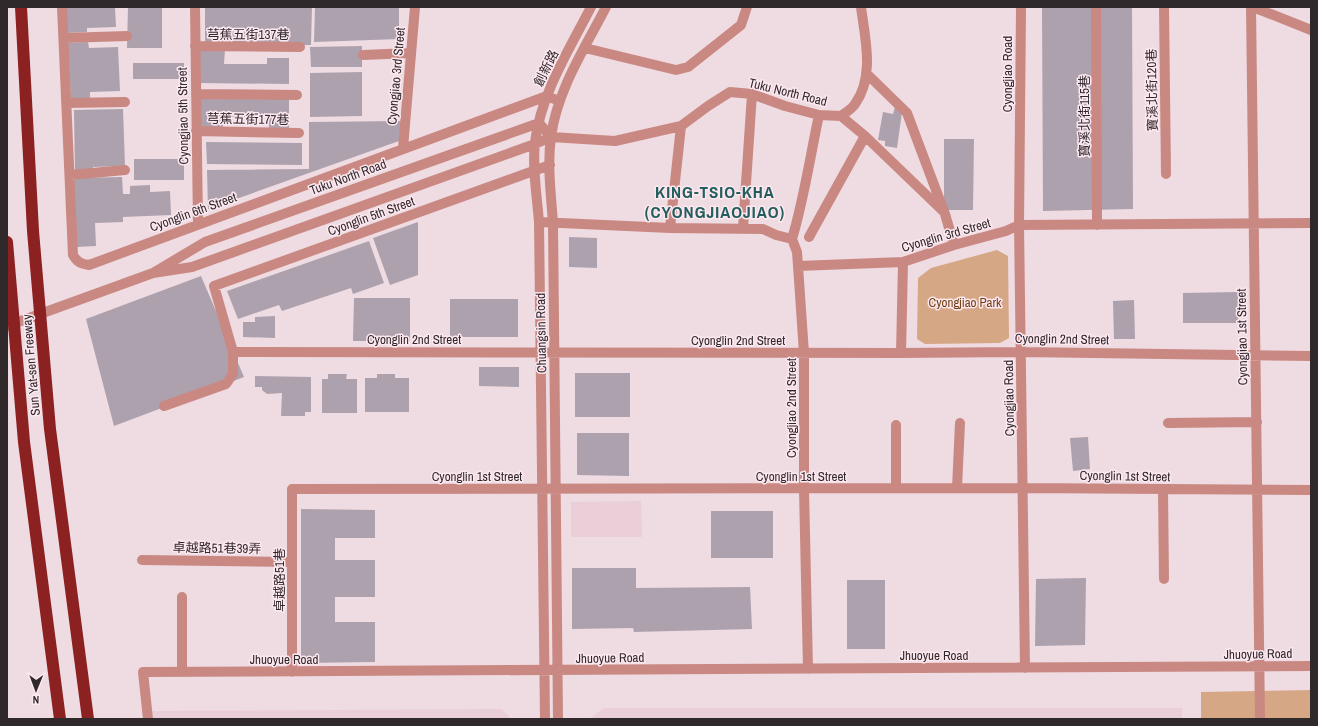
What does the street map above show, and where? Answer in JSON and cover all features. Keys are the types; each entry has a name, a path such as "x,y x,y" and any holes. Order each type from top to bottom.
{"highway":[{"name":"Sun Yat-sen Freeway","path":"21,7 33,231 50,429 88,719"},
{"name":"Sun Yat-sen Freeway","path":"7,242 24,442 60,719"}],"street":[{"name":"Cyonglin 6th Street","path":"62,7 73,255 82,264 89,264 546,96"},
{"name":"Cyongjiao 5th Street","path":"195,7 198,224"},
{"name":"Cyongjiao 3rd Street","path":"403,148 415,7"},
{"name":"創新路","path":"535,144 546,96 591,7"},
{"name":"Chuangsin Road","path":"558,719 553,222 550,165 551,136 559,101 606,7"},
{"path":"585,48 676,70 688,67 741,25 747,7"},
{"name":"Tuku North Road","path":"7,326 153,273 192,267 535,144 551,136 615,141 681,126 730,92 752,94 785,106 819,115 841,116 854,105 863,89 866,73 868,55 861,7"},
{"name":"Cyongjiao Road","path":"1021,7 1019,225 1024,488 1025,668"},
{"name":"寶溪北街115巷","path":"1096,7 1097,224"},
{"name":"寶溪北街120巷","path":"1164,7 1166,174"},
{"path":"1252,7 1311,30"},
{"name":"Cyongjiao 1st Street","path":"1252,7 1253,223 1258,490 1260,719"},
{"path":"64,38 127,36"},
{"name":"芎蕉五街137巷","path":"196,46 300,47"},
{"path":"363,55 411,53"},
{"path":"866,73 907,113 946,214 954,245"},
{"path":"196,94 297,95"},
{"path":"743,228 752,94"},
{"path":"546,96 559,101"},
{"path":"67,103 125,102"},
{"path":"798,266 797,252 792,239 801,210 808,164 819,115"},
{"path":"841,116 865,136 946,214"},
{"path":"539,122 551,136"},
{"name":"Tuku North Road","path":"153,273 205,242 539,122"},
{"path":"670,228 681,126"},
{"name":"芎蕉五街177巷","path":"196,131 300,133"},
{"path":"809,237 865,136"},
{"name":"Chuangsin Road","path":"535,144 539,222 545,719"},
{"name":"Cyonglin 5th Street","path":"233,352 214,286 550,165"},
{"path":"70,175 125,170"},
{"path":"539,222 670,228 763,229 776,235 792,239"},
{"name":"Cyonglin 3rd Street","path":"798,266 903,262 954,245 1006,231 1019,225 1311,223"},
{"path":"901,353 903,262"},
{"name":"Cyongjiao 2nd Street","path":"798,266 804,353 804,489 808,669"},
{"path":"164,406 226,384 233,374 233,352"},
{"name":"Cyonglin 2nd Street","path":"233,352 1021,352 1311,356"},
{"path":"1168,423 1257,422"},
{"path":"957,488 960,423"},
{"path":"896,425 896,488"},
{"name":"Cyonglin 1st Street","path":"292,489 1024,488 1311,490"},
{"name":"卓越路51巷","path":"292,489 292,672"},
{"path":"1163,490 1164,579"},
{"name":"卓越路51巷39弄","path":"142,560 292,562"},
{"path":"182,597 182,672"},
{"name":"Jhuoyue Road","path":"148,719 144,672 1311,666"}],"shaded area":[{"path":"641,501 642,537 571,537 571,502"},
{"path":"604,708 1182,708 1182,719 589,719"},
{"path":"502,709 511,719 153,719 152,711"}],"green space":[{"name":"Cyongjiao Park","path":"997,250 1008,256 1009,338 1000,343 925,344 917,339 918,278 931,268"},
{"path":"1311,690 1311,719 1201,719 1201,692"}],"building":[{"path":"65,7 115,7 116,27 87,28 87,32 66,33"},
{"path":"128,7 162,7 162,48 127,48"},
{"path":"205,7 312,7 311,45 205,45"},
{"path":"315,7 399,7 399,39 314,42"},
{"path":"1042,7 1132,7 1133,209 1043,211"},
{"path":"88,42 89,48 118,47 120,91 90,92 90,99 71,100 68,43"},
{"path":"362,46 362,67 311,67 310,47"},
{"path":"200,49 225,49 224,64 267,64 267,58 289,58 289,84 199,83"},
{"path":"133,63 184,63 184,79 133,79"},
{"path":"362,72 362,116 310,117 310,73"},
{"path":"200,96 289,98 289,132 269,132 269,117 223,117 223,131 199,131"},
{"path":"895,107 902,112 897,148 885,146 885,141 878,140 883,112 893,114"},
{"path":"123,109 125,166 93,167 93,172 75,173 74,110"},
{"path":"401,121 399,141 208,209 207,170 309,169 309,122"},
{"path":"944,139 974,139 973,210 944,210"},
{"path":"206,142 302,143 302,165 207,164"},
{"path":"134,159 184,159 184,180 134,180"},
{"path":"122,177 123,194 130,194 130,186 150,185 150,192 170,191 171,215 123,217 123,222 95,223 96,246 76,247 74,178"},
{"path":"418,222 418,275 390,285 373,238"},
{"path":"569,237 597,238 597,268 569,267"},
{"path":"369,241 384,283 353,294 351,288 282,311 279,305 238,319 227,291"},
{"path":"201,276 244,377 114,426 86,319"},
{"path":"1238,292 1238,323 1183,323 1183,293"},
{"path":"354,298 410,298 410,341 353,341"},
{"path":"450,299 518,299 518,337 450,337"},
{"path":"1134,300 1135,339 1114,339 1113,301"},
{"path":"275,316 275,338 243,337 243,322 255,322 255,317"},
{"path":"479,367 519,367 519,387 479,386"},
{"path":"575,373 630,373 630,417 575,417"},
{"path":"328,374 347,374 346,379 357,379 357,413 322,413 322,379 328,379"},
{"path":"377,374 395,374 395,378 409,378 409,412 365,412 365,378 377,378"},
{"path":"255,376 311,377 311,412 305,412 305,416 281,416 282,393 267,394 262,390 262,387 255,387"},
{"path":"577,433 629,433 629,476 577,475"},
{"path":"1088,437 1090,469 1073,471 1070,438"},
{"path":"301,509 375,510 375,538 335,538 335,560 375,560 375,597 335,597 335,622 375,622 375,662 301,663"},
{"path":"711,511 773,511 773,558 711,558"},
{"path":"572,568 636,568 636,588 750,587 752,629 634,632 633,628 572,629"},
{"path":"1086,578 1085,645 1035,646 1036,579"},
{"path":"847,580 885,580 885,649 847,649"}],"district":[{"name":"KING-TSIO-KHA (CYONGJIAOJIAO)","path":"715,201"}]}
